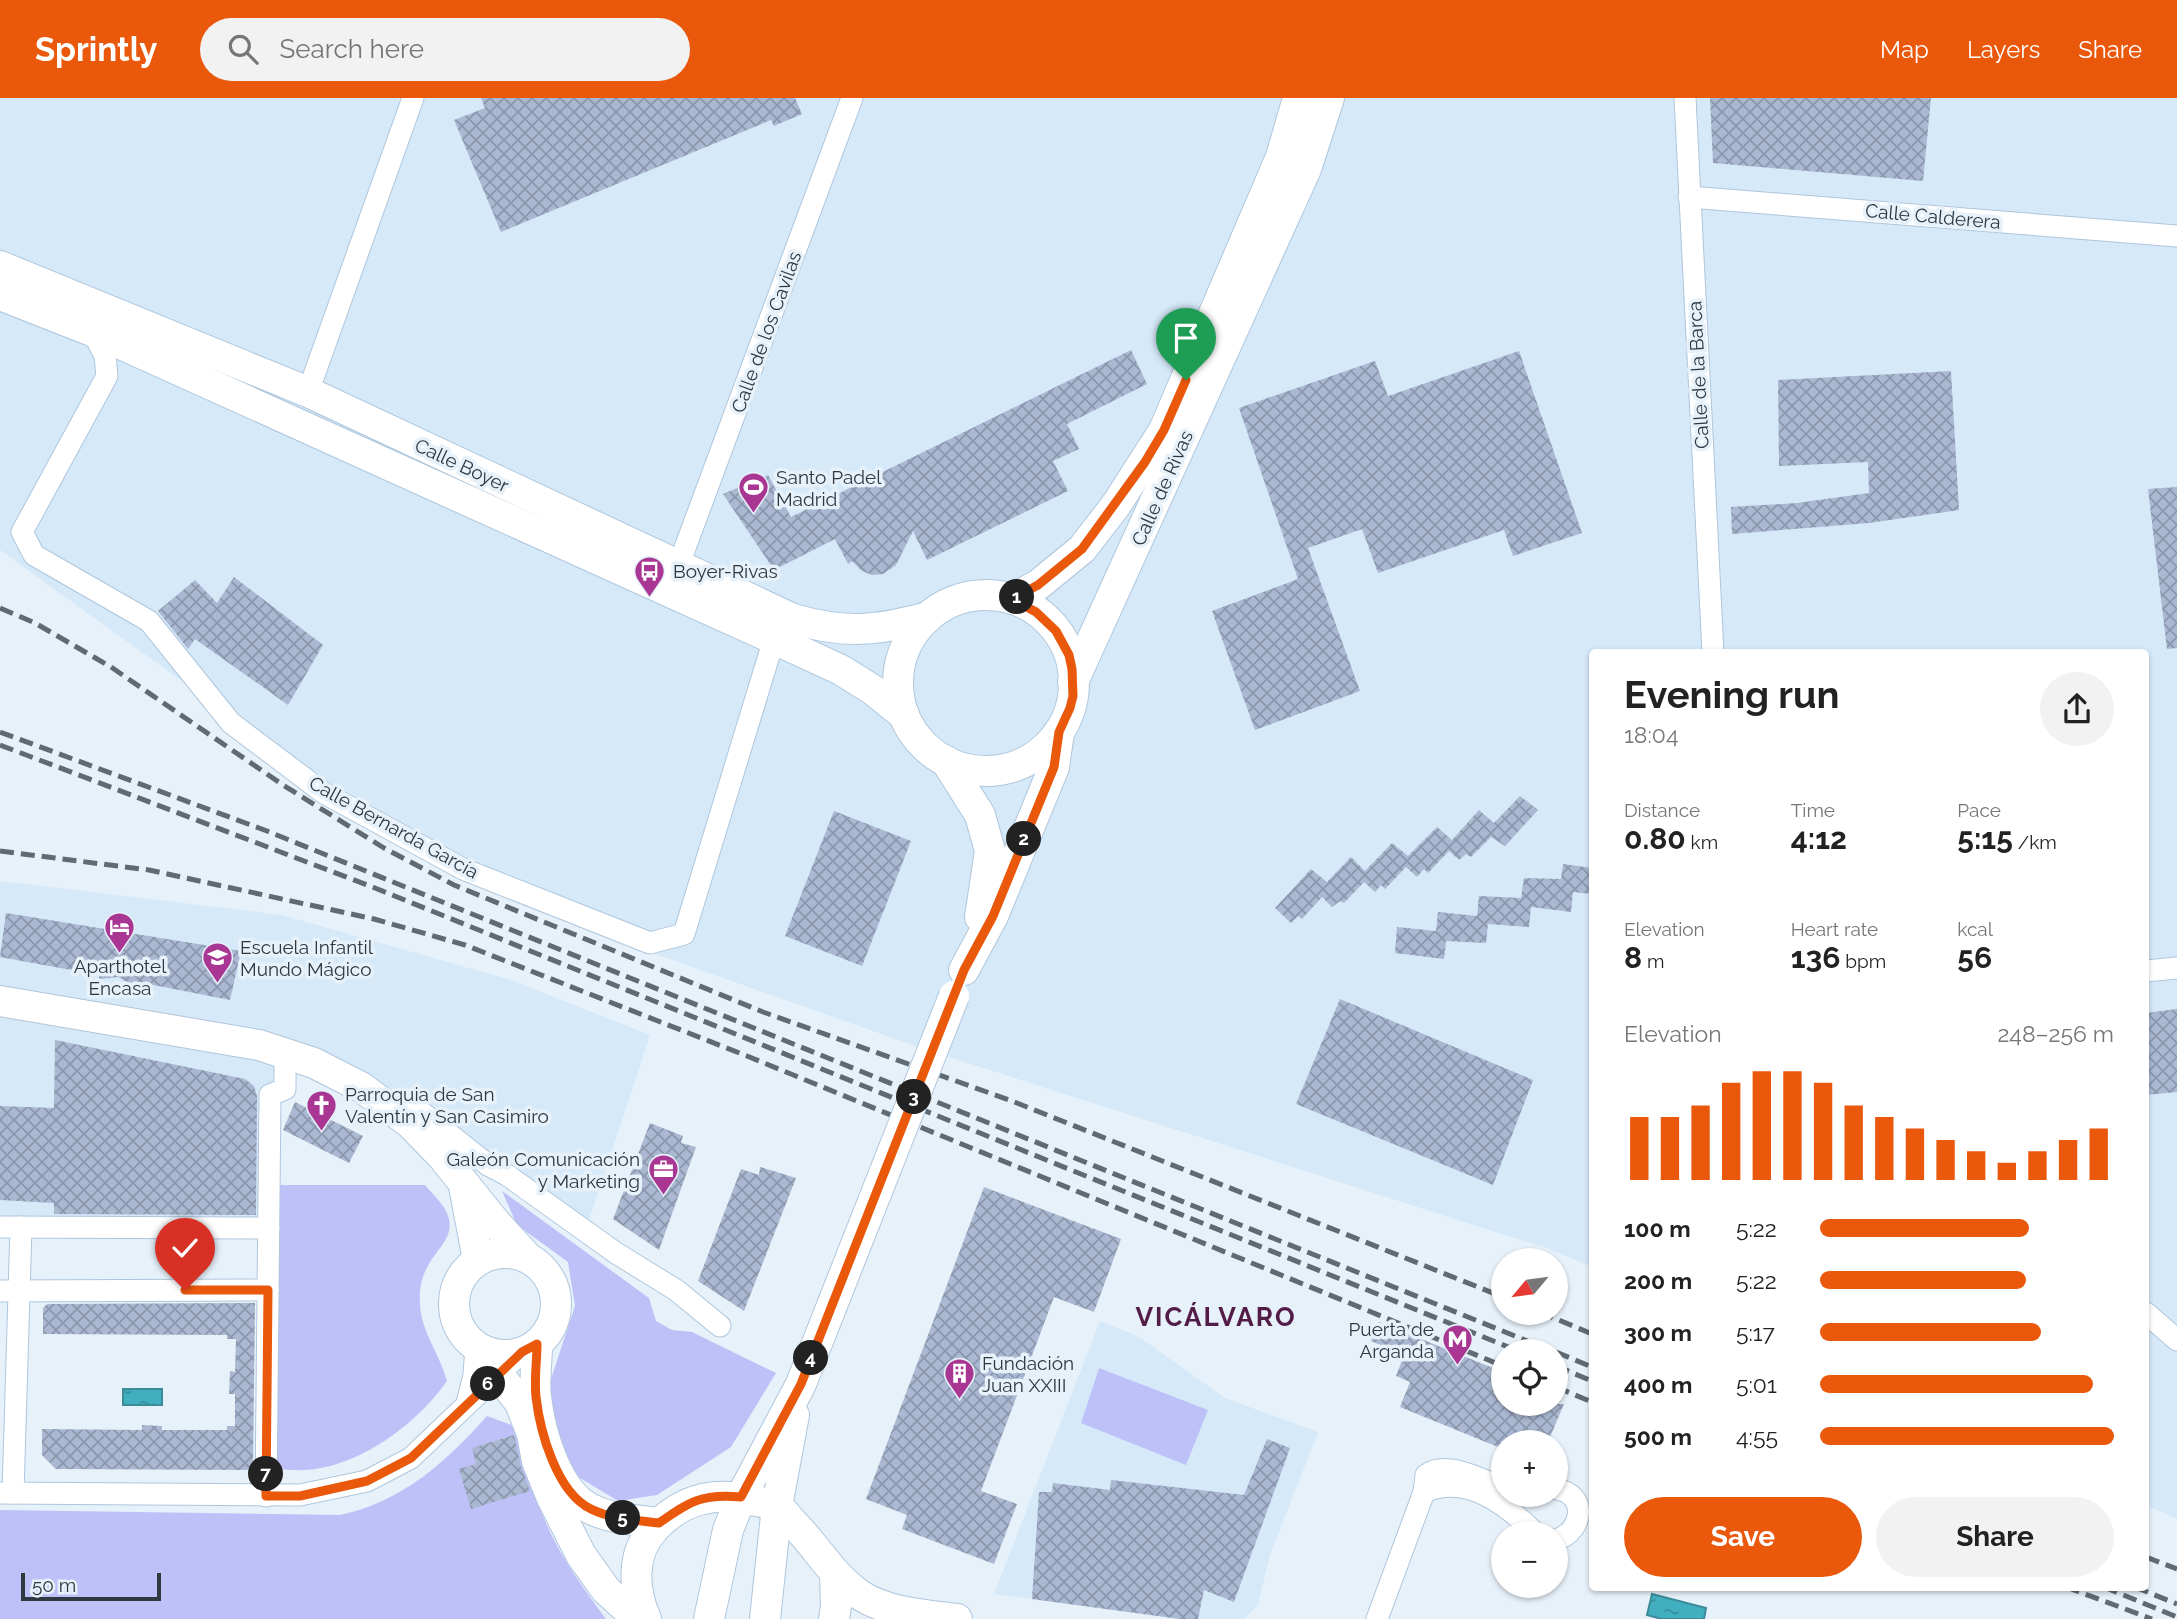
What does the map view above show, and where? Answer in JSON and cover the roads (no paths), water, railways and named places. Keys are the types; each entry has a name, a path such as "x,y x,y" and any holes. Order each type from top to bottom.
{"main road":[{"name":"Calle de Rivas","path":"1012,599 1038,585 1082,549 1116,505 1164,430 1281,158 1298,98"},
{"name":"Calle de Rivas","path":"1073,682 1306,169 1329,98"},
{"name":"Calle Boyer","path":"0,266 308,392 793,619 819,627 853,630 888,628 928,617"},
{"name":"Calle Boyer","path":"0,295 92,331 841,670 873,690 904,715"},
{"path":"959,983 993,916 1054,767 1059,732 1070,708 1073,682 1069,655 1056,631 1036,612 1012,599 997,596 968,597 940,608 928,617 908,643 899,666 898,691 904,715 921,742 946,761 976,771 1008,768 1037,755 1059,732"},
{"path":"709,1619 728,1530 741,1497 801,1384 959,983 982,911 989,851 980,815 946,761"},
{"path":"0,1001 259,1045 314,1063 361,1087 383,1102 411,1124 462,1179 495,1222 549,1278 555,1298 554,1320 547,1333 529,1348 508,1355 494,1354 478,1347"},
{"path":"462,1179 478,1260"},
{"path":"528,1258 512,1253 495,1253 478,1260 466,1271 457,1286 454,1302 456,1319 464,1334 478,1347 520,1403 532,1434 537,1461 565,1526 606,1590 638,1619"},
{"path":"529,1348 543,1432 554,1464 571,1496 590,1509 617,1517 659,1523"},
{"path":"765,1619 777,1506 801,1384"},
{"path":"646,1619 636,1586 639,1555 646,1538 659,1523 685,1505 717,1495 741,1497 777,1506 810,1539 835,1575 861,1596 884,1607 957,1619"},
{"path":"834,1619 835,1575"}],"street":[{"name":"Calle de los Cavilas","path":"679,565 852,98"},
{"name":"Calle de la Barca","path":"1685,98 1713,649"},
{"path":"308,392 406,100"},
{"name":"Calle Calderera","path":"1689,197 2177,236"},
{"name":"Calle Bernarda García","path":"92,331 105,356 107,376 22,531 34,555 149,621 231,723 324,793 463,869 650,943 684,934 774,639"},
{"path":"2149,971 2177,968"},
{"path":"266,1496 270,1095 285,1089 285,1054"},
{"path":"383,1102 420,1111 488,1165 615,1253 676,1290 720,1326"},
{"path":"462,1179 488,1165"},
{"path":"268,1228 11,1227 6,1493 300,1496 367,1481 411,1458 499,1373 529,1348"},
{"path":"9,1291 268,1290"},
{"path":"2149,1316 2177,1340"},
{"path":"467,1403 478,1347"},
{"path":"467,1403 488,1397 503,1397 520,1403"},
{"path":"1377,1619 1424,1492 1426,1475 1438,1469 1458,1472 1491,1484"},
{"path":"1424,1492 1437,1486 1452,1485 1477,1490 1495,1499 1521,1521"},
{"path":"1568,1493 1573,1497 1579,1514 1573,1530 1568,1534"}],"water":[{"path":"123,1389 162,1389 162,1405 123,1405"},
{"path":"1652,1594 1706,1608 1704,1619 1662,1619 1647,1615"}],"railway":[{"path":"0,608 35,623 111,667 283,785 384,848 454,885 763,1012 1012,1101 1491,1292"},
{"path":"0,732 267,831 1522,1339"},
{"path":"0,745 375,888 1491,1340"},
{"path":"0,851 149,870 374,919 465,945 747,1056 1491,1361"},
{"path":"1568,1324 1589,1333"},
{"path":"1568,1357 1589,1366"},
{"path":"1568,1371 1589,1380"},
{"path":"1568,1392 1589,1401"},
{"path":"2149,1558 2177,1569"},
{"path":"2077,1591 2152,1619"},
{"path":"2114,1591 2177,1617"},
{"path":"2145,1591 2177,1604"}],"place":[{"name":"Santo Padel Madrid","path":"753,515"},
{"name":"Boyer-Rivas","path":"650,598"},
{"name":"Aparthotel Encasa","path":"120,954"},
{"name":"Escuela Infantil Mundo Mágico","path":"217,985"},
{"name":"Parroquia de San Valentín y San Casimiro","path":"322,1132"},
{"name":"Galeón Comunicación y Marketing","path":"663,1197"},
{"name":"Puerta de Arganda","path":"1457,1367"},
{"name":"Fundación Juan XXIII","path":"959,1401"}],"district":[{"name":"VICÁLVARO","path":"1216,1317"}]}
